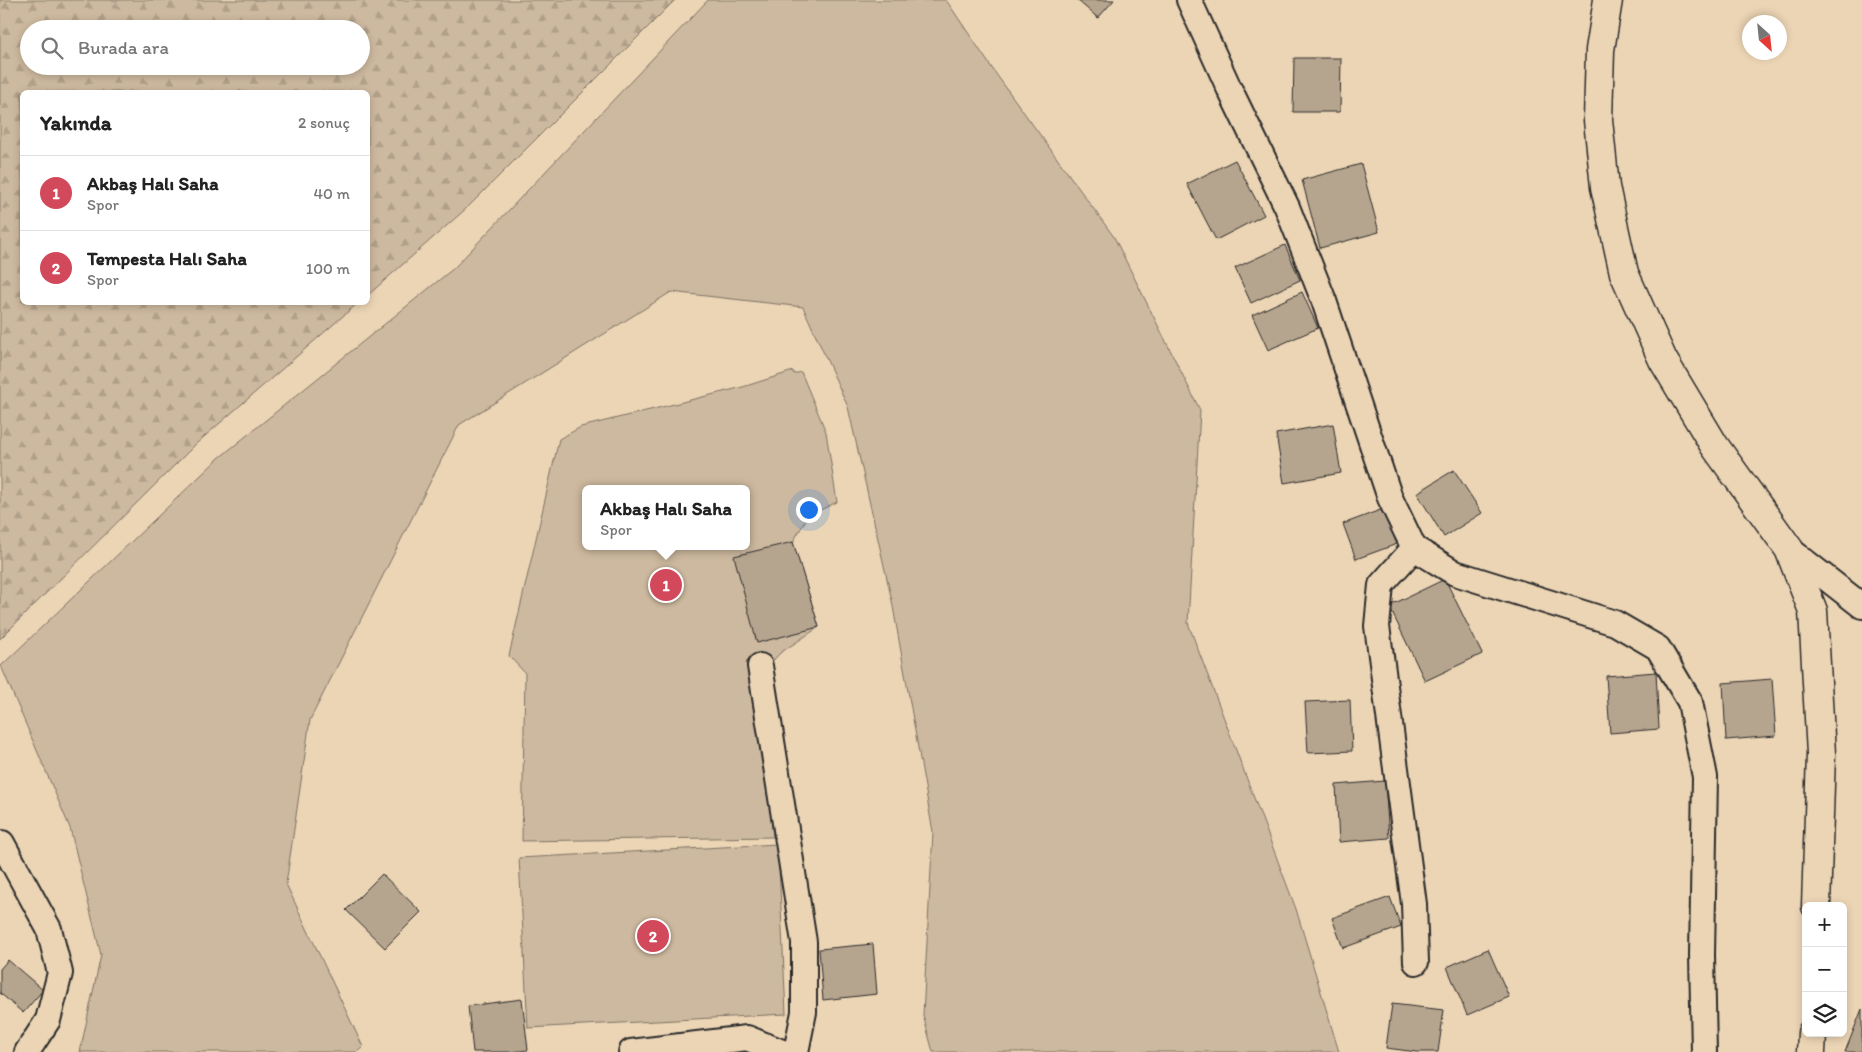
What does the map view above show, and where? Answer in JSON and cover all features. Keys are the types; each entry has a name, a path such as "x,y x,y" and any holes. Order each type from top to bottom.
{"street":[{"path":"1189,0 1229,88 1287,207 1324,301 1390,498 1414,548 1455,573 1615,623 1658,648 1690,702 1705,777 1702,955 1704,1052"},
{"path":"1608,0 1600,50 1598,120 1605,187 1624,273 1663,360 1714,445 1788,549 1813,611 1821,754 1816,902"},
{"path":"1414,548 1381,585 1377,626 1414,904 1416,962"},
{"path":"1788,549 1862,606"},
{"path":"760,666 804,942 804,1012 796,1052"},
{"path":"2,843 49,929 60,973 48,1020 27,1052"},
{"path":"1811,1052 1812,1037"},
{"path":"631,1052 746,1038 782,1052"}],"green space":[{"path":"0,0 675,0 468,207 370,293 370,90 20,90 20,305 356,305 197,443 0,639"},
{"path":"708,0 946,0 996,74 1114,237 1200,410 1188,623 1296,909 1339,1052 933,1052 923,1015 933,832 892,601 848,407 803,307 671,292 459,425 310,720 286,884 363,1047 357,1052 80,1052 101,955 70,828 1,666 219,458 454,268"},
{"path":"793,371 794,374 801,372 826,432 837,502 808,516 793,542 819,627 780,653 756,679 773,837 522,841 525,673 509,656 559,439 581,427 743,387"},
{"path":"778,844 786,1014 528,1028 519,858"}],"building":[{"path":"1077,0 1114,0 1098,18"},
{"path":"1294,58 1341,58 1340,112 1293,112"},
{"path":"1235,160 1264,215 1216,240 1187,184"},
{"path":"1361,164 1379,232 1320,248 1302,180"},
{"path":"1285,245 1300,280 1251,303 1235,268"},
{"path":"1302,292 1318,328 1268,350 1252,315"},
{"path":"1333,424 1341,473 1284,483 1276,434"},
{"path":"1454,470 1482,513 1444,537 1417,493"},
{"path":"1383,509 1397,544 1356,559 1343,524"},
{"path":"793,542 819,627 757,643 734,556"},
{"path":"1445,579 1482,654 1425,681 1389,606"},
{"path":"1656,672 1659,729 1610,733 1606,676"},
{"path":"1772,679 1776,736 1726,740 1723,683"},
{"path":"1350,700 1352,751 1308,753 1305,702"},
{"path":"1385,781 1389,838 1339,842 1336,785"},
{"path":"382,874 421,912 385,948 346,910"},
{"path":"1390,897 1401,927 1343,948 1332,918"},
{"path":"873,944 877,994 823,1000 819,949"},
{"path":"1488,949 1509,997 1467,1015 1447,967"},
{"path":"8,960 43,990 23,1013 0,993 0,969"},
{"path":"522,999 528,1050 473,1052 468,1006"},
{"path":"1392,1004 1444,1010 1438,1052 1417,1052 1386,1048"},
{"path":"1862,1009 1862,1052 1845,1052"}],"place":[{"name":"Akbaş Halı Saha","path":"666,585"},
{"name":"Tempesta Halı Saha","path":"653,936"}]}
